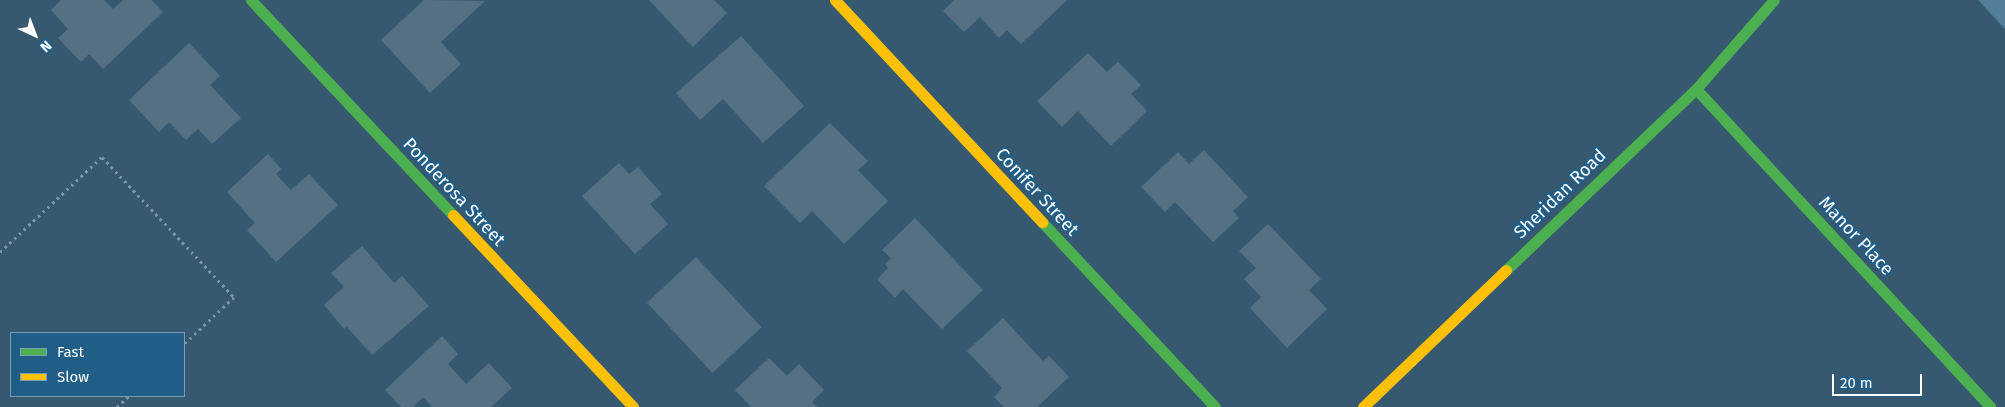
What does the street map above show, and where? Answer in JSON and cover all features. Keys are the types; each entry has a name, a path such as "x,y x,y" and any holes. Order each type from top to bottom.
{"street":[{"name":"Ponderosa Street","path":"251,0 633,407"},
{"name":"Conifer Street","path":"834,0 1215,407"},
{"name":"Sheridan Road","path":"1364,407 1696,89 1774,0"},
{"name":"Manor Place","path":"1696,89 1990,407"}],"path":[{"path":"0,252 102,157 234,297 185,343"},
{"path":"117,407 128,397"}],"water":[{"path":"1978,0 2005,0 2005,29"}],"building":[{"path":"61,0 104,0 113,9 123,0 152,0 163,12 103,69 89,54 81,62 58,38 68,29 51,10"},
{"path":"424,0 485,1 441,42 461,64 430,93 381,40"},
{"path":"649,0 714,0 727,13 693,47"},
{"path":"954,0 1067,0 1021,44 1007,30 999,38 980,17 964,32 943,11"},
{"path":"741,36 804,106 763,143 723,99 700,120 676,93"},
{"path":"189,43 220,76 210,85 241,118 212,144 198,129 186,140 169,122 159,132 129,100"},
{"path":"1088,53 1107,72 1118,62 1141,85 1131,94 1147,111 1111,146 1078,111 1062,127 1037,101"},
{"path":"830,123 868,161 858,170 888,201 844,244 812,211 800,223 764,186"},
{"path":"1204,150 1248,197 1233,211 1239,218 1213,242 1175,202 1165,212 1141,187 1178,152 1189,164"},
{"path":"268,154 281,169 276,174 291,190 309,174 338,205 276,262 247,230 255,223 227,192"},
{"path":"619,163 629,174 638,167 662,194 650,204 668,224 635,254 582,196"},
{"path":"915,218 983,290 942,329 903,289 895,298 877,279 888,268 885,264 891,258 882,250"},
{"path":"1268,224 1321,279 1309,290 1327,309 1287,348 1250,308 1261,297 1244,279 1256,268 1239,251"},
{"path":"362,246 394,283 402,276 429,306 372,355 347,327 344,329 324,305 344,287 331,273"},
{"path":"696,257 761,327 712,373 647,303"},
{"path":"1003,318 1043,361 1049,356 1069,377 1037,407 1004,407 994,397 1002,388 967,351"},
{"path":"442,336 458,354 448,364 466,384 489,363 512,388 491,407 432,407 423,397 413,407 401,407 385,390"},
{"path":"769,358 787,376 799,364 824,390 812,402 817,407 751,407 735,390"}],"traffic: fast":[{"path":"251,0 453,215"},
{"path":"1506,270 1696,89 1774,0"},
{"path":"1696,89 1990,407"},
{"path":"1042,222 1215,407"}],"traffic: slow":[{"path":"835,0 1042,222"},
{"path":"453,215 633,407"},
{"path":"1363,407 1506,270"}]}
